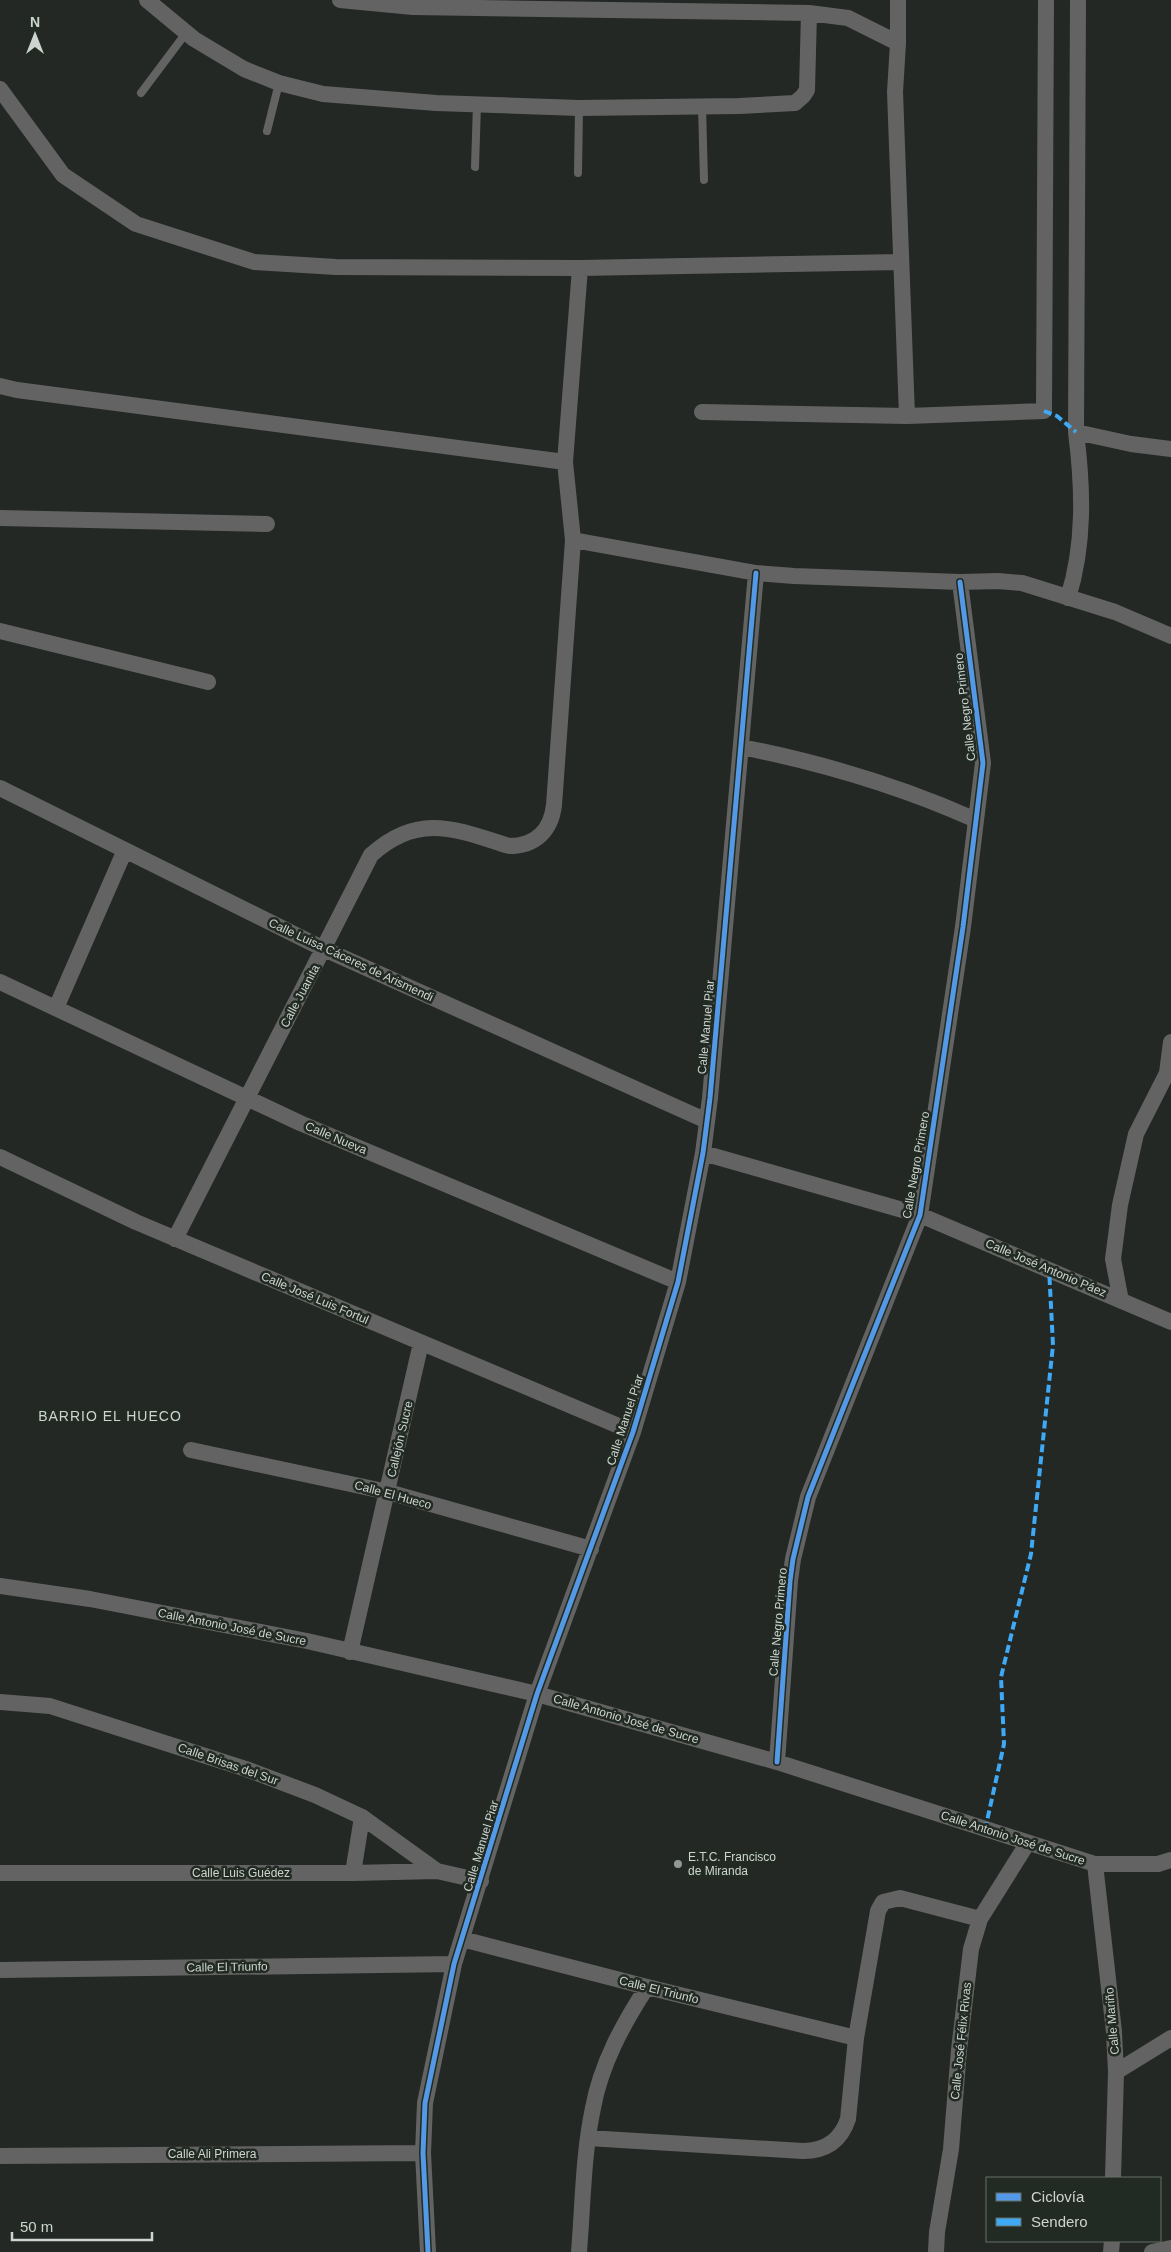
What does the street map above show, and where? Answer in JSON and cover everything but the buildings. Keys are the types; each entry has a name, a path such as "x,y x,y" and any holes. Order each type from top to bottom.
{"street":[{"path":"147,0 186,33 244,69 279,83 304,90 342,96 579,108 702,107 795,103 800,100 807,90 809,13"},
{"path":"340,0 413,7 673,5 809,13 848,18 898,44"},
{"path":"898,0 895,92 907,416"},
{"path":"702,412 907,416 1044,411 1046,0"},
{"path":"1068,598 1076,572 1080,547 1081,477 1076,432 1078,0"},
{"path":"0,89 63,174 136,224 254,262 336,267 580,268 900,262"},
{"path":"580,268 565,462 573,540 756,572 794,576 960,582 998,580 1022,583 1116,612 1171,636"},
{"path":"0,386 17,390 565,462"},
{"path":"1076,432 1132,444 1171,449"},
{"path":"0,518 267,524"},
{"name":"Calle Juanita","path":"175,1239 372,855 392,838 405,832 430,827 455,829 509,846 518,846 535,840 549,826 553,816 573,540"},
{"name":"Calle Manuel Piar","path":"428,2252 423,2152 425,2104 454,1964 537,1694 633,1432 678,1282 703,1153 707,1121 756,572"},
{"name":"Calle Negro Primero","path":"777,1762 790,1581 793,1559 808,1497 920,1215 963,927 983,764 960,582"},
{"path":"0,631 208,682"},
{"path":"741,747 860,775 922,797 976,820"},
{"name":"Calle Luisa Cáceres de Arismendi","path":"0,788 324,950 707,1121"},
{"path":"56,1008 125,850"},
{"name":"Calle Nueva","path":"0,982 300,1124 678,1282"},
{"path":"1121,1301 1113,1259 1120,1205 1136,1134 1169,1074 1171,1042"},
{"path":"703,1153 920,1215"},
{"name":"Calle José Luis Fortul","path":"0,1156 136,1222 633,1432"},
{"name":"Calle José Antonio Páez","path":"920,1215 1049,1268 1171,1322"},
{"name":"Callejón Sucre","path":"350,1652 421,1343"},
{"name":"Calle El Hueco","path":"191,1450 388,1492 591,1550"},
{"name":"Calle Antonio José de Sucre","path":"0,1586 90,1599 307,1641 537,1694 777,1762 1027,1844 1095,1864 1158,1864 1171,1860"},
{"name":"Calle Brisas del Sur","path":"0,1702 50,1706 246,1769 315,1795 362,1817 437,1871"},
{"path":"353,1873 362,1817"},
{"name":"Calle José Félix Rivas","path":"936,2252 937,2232 951,2149 959,2050 971,1949 980,1919 1027,1844"},
{"name":"Calle Mariño","path":"1095,1864 1114,2032 1116,2072 1113,2177"},
{"name":"Calle Luis Guédez","path":"0,1873 353,1873 437,1871 481,1881"},
{"path":"588,2138 803,2151 822,2149 838,2138 848,2119 856,2038 878,1911 883,1902 900,1898 980,1919"},
{"name":"Calle El Triunfo","path":"462,1939 856,2038"},
{"name":"Calle El Triunfo","path":"0,1970 454,1964"},
{"path":"579,2252 588,2138 593,2108 606,2063 618,2036 647,1987"},
{"path":"1116,2072 1171,2038"},
{"name":"Calle Ali Primera","path":"0,2156 423,2152"},
{"path":"1152,2252 1171,2248"}],"lane":[{"path":"141,93 186,33"},
{"path":"267,131 279,83"},
{"path":"475,167 477,104"},
{"path":"702,107 704,180"},
{"path":"578,173 579,108"}],"marked path":[{"path":"1044,411 1057,416 1076,432"},
{"path":"985,1830 1004,1744 1001,1677 1031,1554 1053,1345 1049,1268"}],"cycle path":[{"path":"428,2252 423,2153 425,2103 454,1964 537,1694 633,1432 678,1282 703,1153 710,1098 756,573"},
{"path":"777,1762 790,1581 793,1559 808,1497 920,1215 963,927 983,763 960,582"}],"place":[{"name":"E.T.C. Francisco de Miranda","path":"678,1864"}],"district":[{"name":"BARRIO EL HUECO","path":"110,1416"}]}
